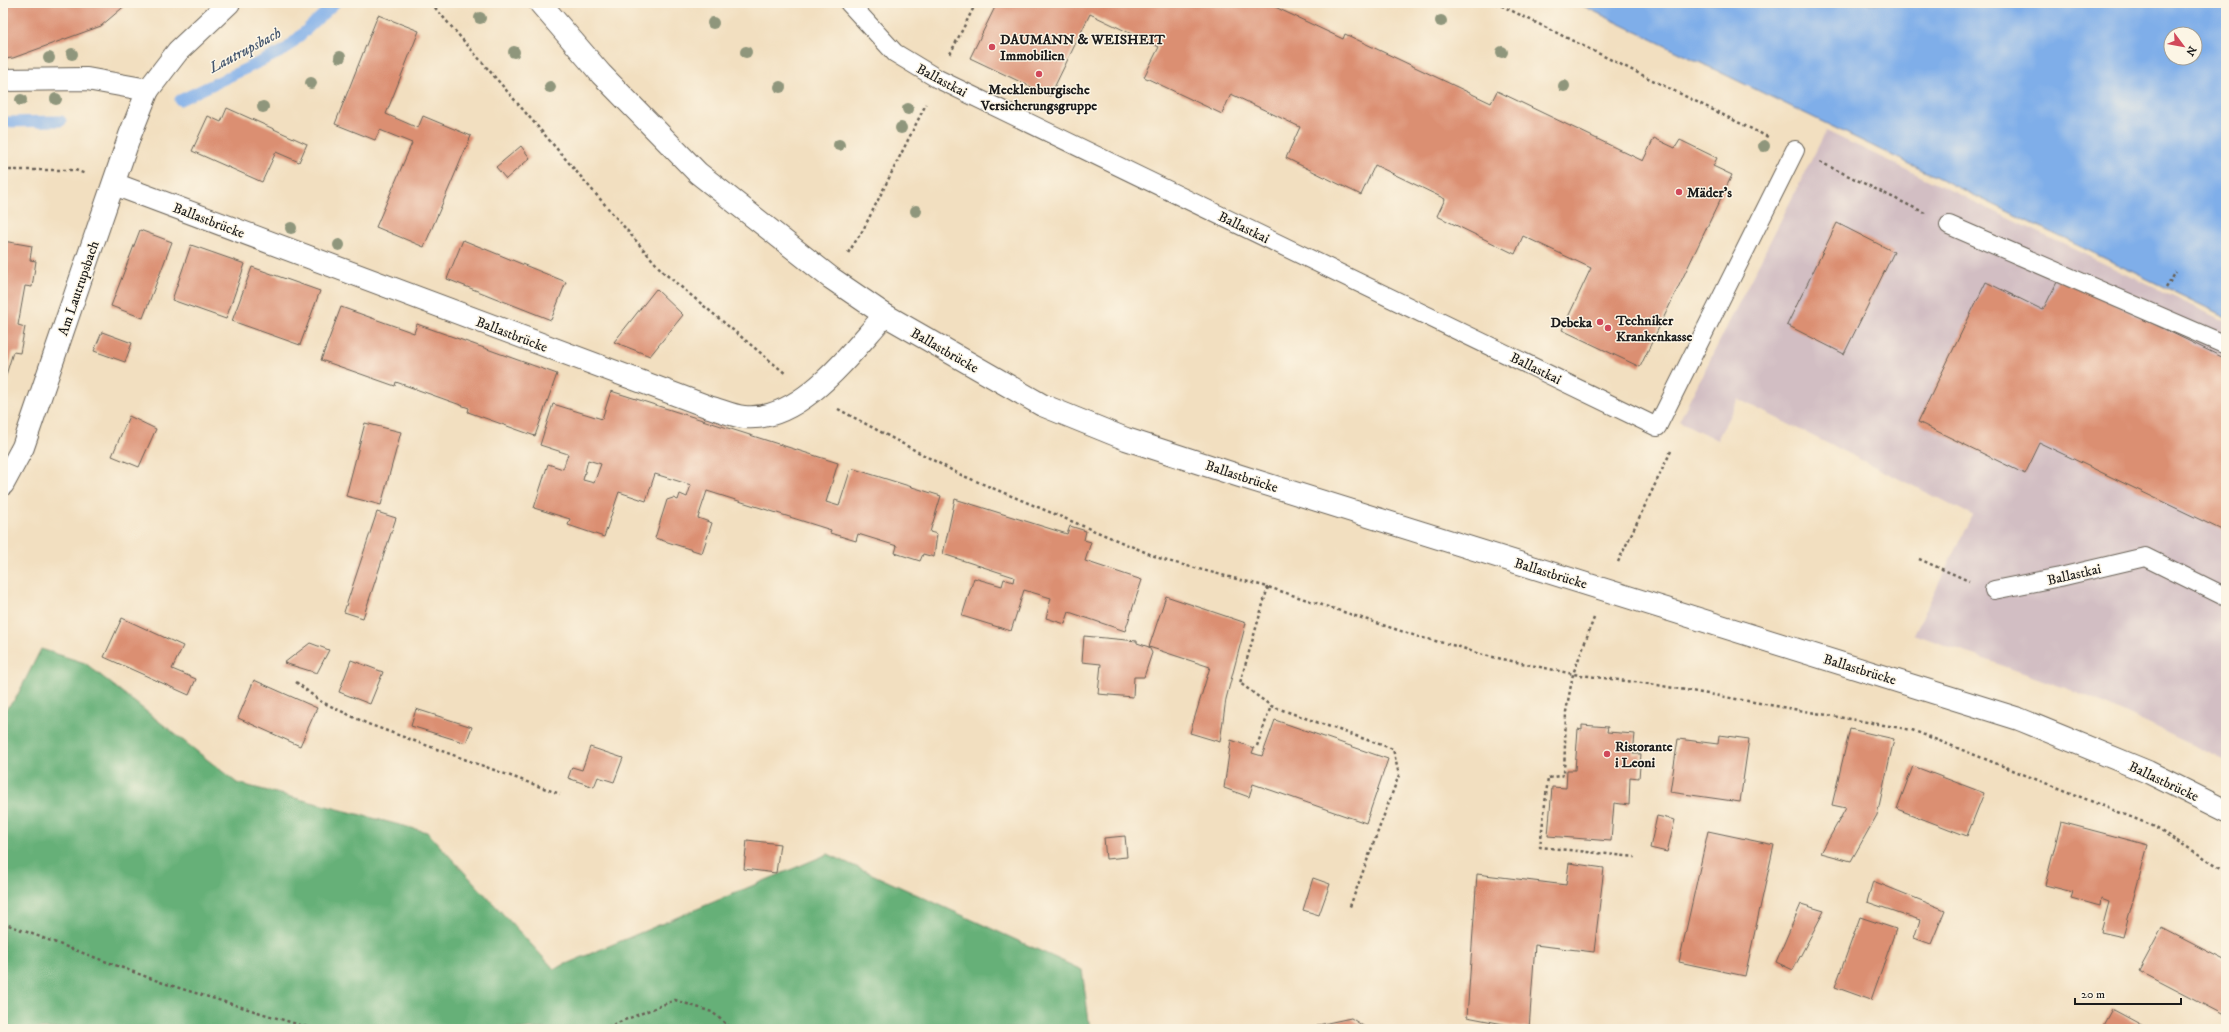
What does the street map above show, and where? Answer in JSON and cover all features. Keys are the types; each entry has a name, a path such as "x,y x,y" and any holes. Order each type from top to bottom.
{"street":[{"name":"Am Lautrupsbach","path":"3,484 23,447 130,135 148,90 178,51 229,3"},
{"name":"Ballastbrücke","path":"540,3 601,74 698,173 831,278 885,315 1042,405 1126,439 2019,719 2148,772 2226,811"},
{"path":"3,80 87,79 148,90"},
{"name":"Ballastbrücke","path":"114,184 709,407 745,417 771,414 811,394 885,315"}],"lane":[{"name":"Ballastkai","path":"849,3 895,53 938,79 1657,427 1795,150"},
{"path":"1949,225 2226,345"},
{"name":"Ballastkai","path":"1994,590 2060,577 2145,557 2226,597"}],"path":[{"path":"431,3 663,272 811,394 974,480 1164,560 1268,587 1419,637 1460,647 1479,654 1573,674 1657,685 1912,730 2151,825 2226,871"},
{"path":"831,278 863,230 976,3"},
{"path":"1496,3 1949,225"},
{"path":"3,170 75,170 114,184"},
{"path":"2166,288 2176,272"},
{"path":"1636,857 1540,847 1548,778 1564,775 1566,712 1573,674 1605,590 1674,445"},
{"path":"1919,559 1958,577 1994,590"},
{"path":"1268,587 1240,683 1271,706 1393,749 1399,774 1349,909"},
{"path":"296,682 320,701 368,724 560,794"},
{"path":"1257,746 1271,706"},
{"path":"3,923 163,983 313,1029"},
{"path":"602,1029 675,1000 712,1012 732,1029"}],"shaded area":[{"path":"1826,131 2226,322 2226,761 2093,698 1914,634 1972,515 1738,399 1717,440 1679,421"}],"green space":[{"path":"41,649 85,663 237,783 427,832 554,969 828,854 1082,970 1090,1029 3,1029 3,712 16,698"}],"water":[{"path":"1577,3 2226,3 2226,317"}],"building":[{"path":"3,3 128,3 101,26 13,58 3,59"},
{"path":"997,3 1275,3 1273,6 1343,39 1345,34 1491,103 1497,91 1643,161 1654,138 1675,148 1680,140 1717,158 1713,166 1732,175 1640,367 1562,330 1591,268 1523,236 1515,254 1437,216 1445,199 1375,165 1361,195 1286,158 1300,127 1231,94 1222,114 1144,77 1159,47 1090,14 1050,96 970,58"},
{"path":"378,15 419,31 386,114 418,128 423,116 471,136 424,247 376,227 412,143 380,130 375,140 335,124"},
{"path":"227,108 307,144 299,162 276,152 262,182 192,151 208,116 221,122"},
{"path":"521,146 530,158 506,179 496,167"},
{"path":"1837,223 1894,252 1844,354 1787,325"},
{"path":"140,230 172,242 143,318 111,306"},
{"path":"463,240 566,282 551,320 447,279"},
{"path":"3,241 32,246 30,260 36,261 32,287 25,286 18,325 25,327 20,353 13,352 3,385"},
{"path":"191,245 245,264 226,319 172,300"},
{"path":"252,267 320,291 300,345 232,321"},
{"path":"2059,278 2226,359 2226,532 2040,443 2025,474 1918,422 1986,282 2043,310"},
{"path":"656,289 683,315 650,356 614,342"},
{"path":"341,307 414,333 417,324 557,374 535,436 468,412 469,408 396,382 395,386 321,360"},
{"path":"102,332 132,343 125,362 94,351"},
{"path":"611,391 838,463 826,502 839,506 851,468 941,496 930,532 937,534 934,557 923,554 920,561 895,553 897,546 858,534 856,541 830,533 831,530 707,491 698,518 712,523 702,553 655,538 667,500 673,498 678,500 680,494 687,497 691,485 655,474 646,501 619,492 604,537 568,525 570,519 534,508 548,464 563,469 568,454 540,445 553,404 602,419","holes":["588,460 601,464 594,483 583,480"]},
{"path":"129,416 156,429 139,467 112,456"},
{"path":"365,423 401,432 381,505 346,496"},
{"path":"955,499 1067,534 1070,526 1086,531 1084,540 1091,542 1085,561 1142,580 1125,631 1069,612 1065,624 1046,618 1051,598 1024,590 1011,631 962,616 974,578 1002,586 1004,579 1013,582 1014,577 943,554"},
{"path":"377,512 396,518 363,618 344,612"},
{"path":"1166,596 1246,623 1226,699 1220,742 1190,733 1210,667 1149,647"},
{"path":"122,618 183,646 172,669 196,679 189,695 104,657"},
{"path":"1084,636 1137,641 1137,643 1149,647 1152,653 1144,677 1134,677 1133,697 1098,694 1101,664 1082,662"},
{"path":"310,643 329,650 317,673 284,663"},
{"path":"351,660 383,672 370,704 339,692"},
{"path":"254,680 317,708 300,746 238,718"},
{"path":"416,709 472,727 466,743 411,726"},
{"path":"1275,720 1388,759 1366,823 1253,784 1249,797 1224,788 1231,740 1254,748 1252,753 1262,756"},
{"path":"1582,725 1608,727 1607,732 1635,734 1633,754 1641,754 1639,778 1630,777 1629,805 1614,803 1611,841 1548,836 1552,787 1566,788 1567,770 1575,770 1578,729 1582,730"},
{"path":"1850,729 1894,739 1877,815 1851,861 1821,853 1846,808 1832,805"},
{"path":"1719,735 1749,739 1740,802 1670,792 1678,739 1718,744"},
{"path":"590,747 623,758 614,782 598,777 594,787 568,778 572,767 582,770"},
{"path":"1913,766 1984,793 1967,836 1897,809"},
{"path":"1657,816 1675,820 1667,852 1650,848"},
{"path":"2061,822 2148,845 2123,937 2101,932 2109,902 2101,899 2100,906 2071,898 2073,892 2045,885"},
{"path":"1708,831 1774,845 1745,976 1679,962"},
{"path":"1125,836 1127,857 1106,859 1104,838"},
{"path":"747,840 780,844 776,873 744,869"},
{"path":"1569,863 1604,868 1594,952 1535,945 1529,1029 1467,1017 1477,874 1566,885"},
{"path":"1313,878 1330,884 1319,915 1303,910"},
{"path":"1873,881 1945,910 1931,944 1914,938 1920,920 1867,902"},
{"path":"1801,904 1824,911 1793,970 1776,962"},
{"path":"1860,917 1896,929 1871,1000 1835,987"},
{"path":"2162,928 2226,961 2226,1016 2139,971"},
{"path":"2112,1009 2149,1029 2101,1029"},
{"path":"1351,1018 1368,1029 1315,1029 1318,1025"}],"waterway":[{"name":"Lautrupsbach","path":"180,100 285,50 335,3"},
{"name":"Lautrupsbach","path":"3,122 61,121"}],"place":[{"name":"DAUMANN & WEISHEIT Immobilien","path":"992,47"},
{"name":"Mecklenburgische Versicherungsgruppe","path":"1039,74"},
{"name":"Mäder's","path":"1679,192"},
{"name":"Debeka","path":"1600,322"},
{"name":"Techniker Krankenkasse","path":"1608,328"},
{"name":"Ristorante i Leoni","path":"1607,754"}]}
